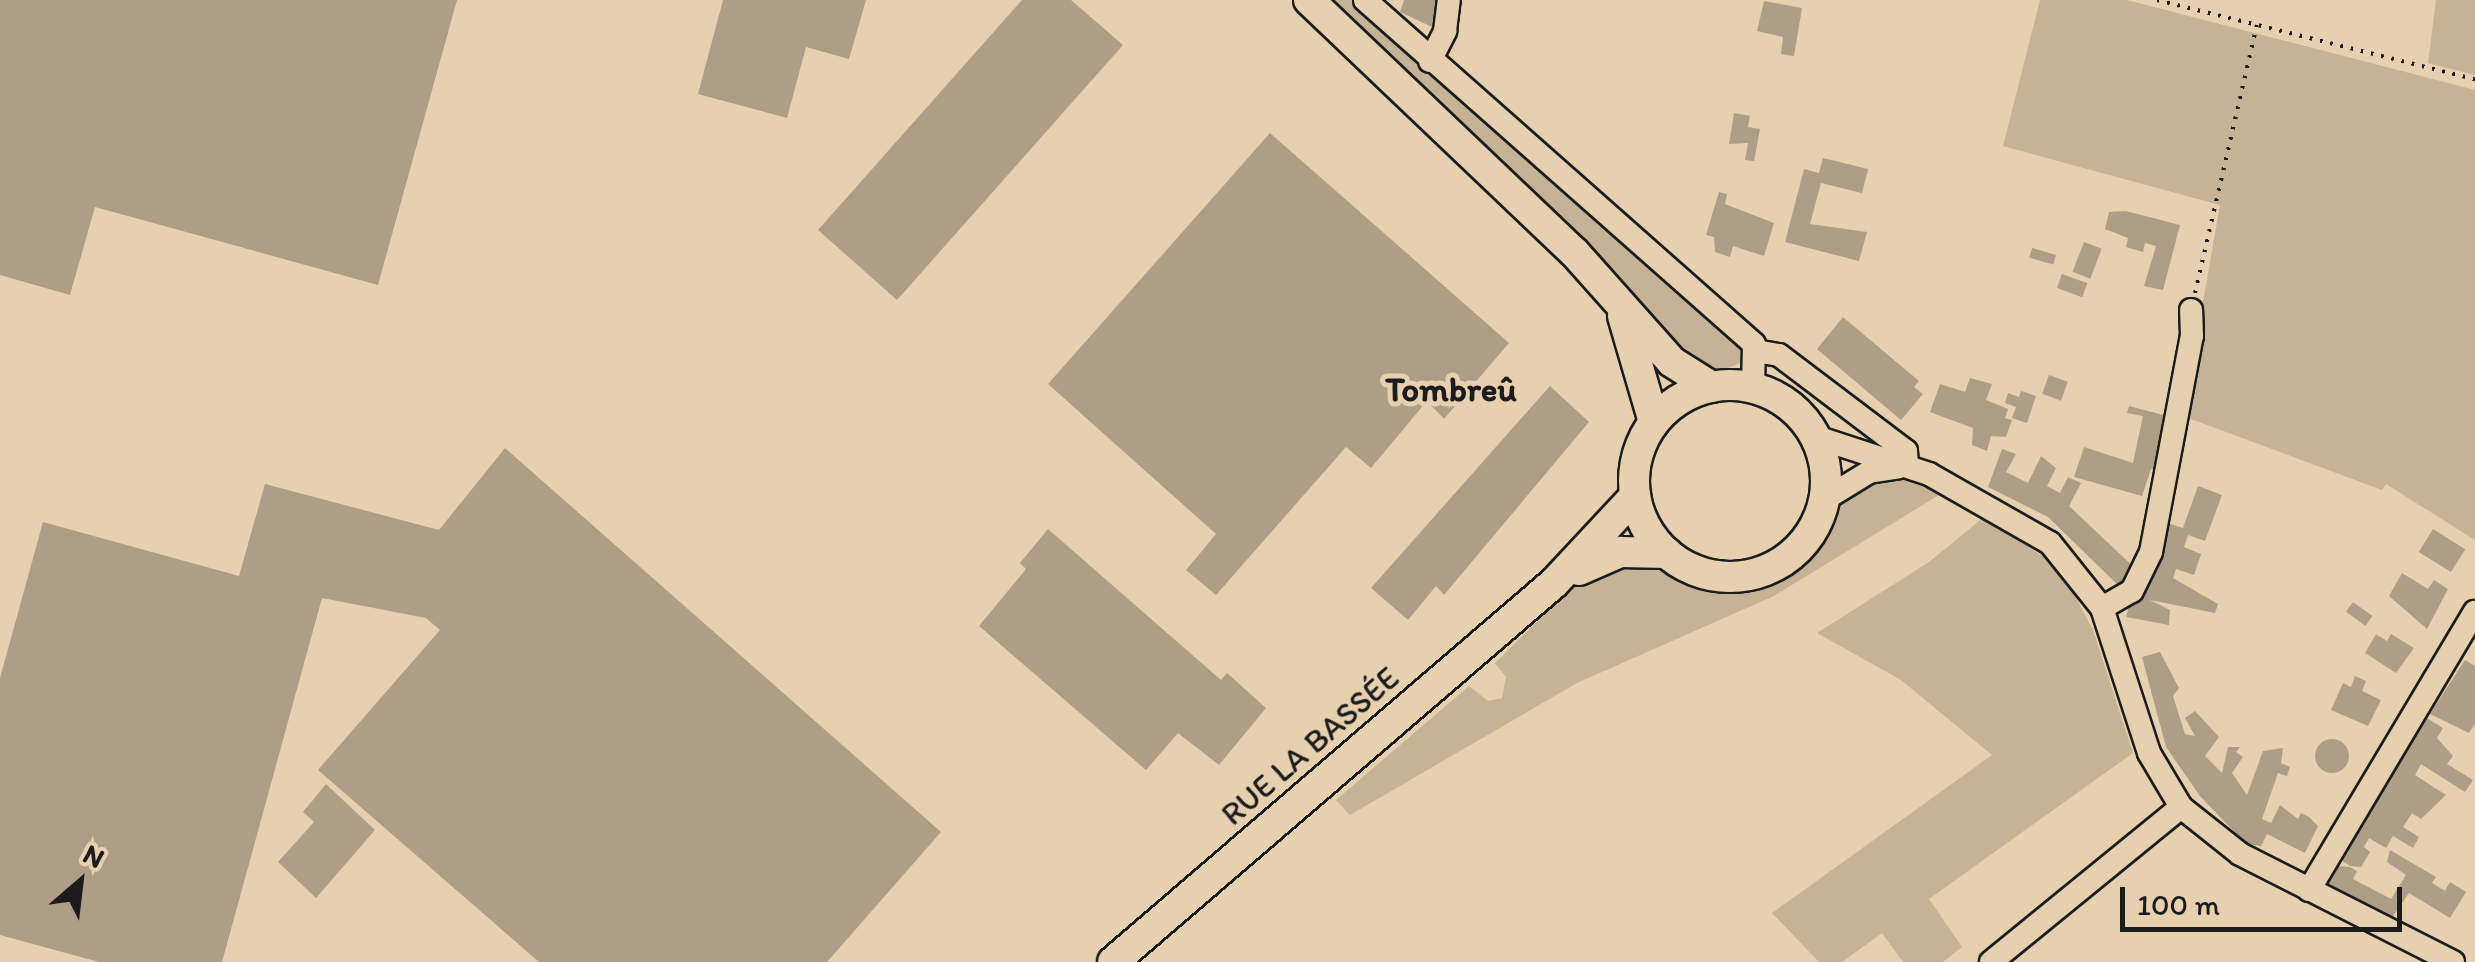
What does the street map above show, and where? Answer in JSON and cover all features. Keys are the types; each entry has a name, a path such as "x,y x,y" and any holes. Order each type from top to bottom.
{"main road":[{"path":"1309,0 1574,252 1622,313 1672,362 1712,387"},
{"path":"1622,313 1654,422"},
{"path":"1712,387 1753,388 1786,403 1816,436 1826,467 1825,500 1808,539 1760,572 1710,575 1667,553 1644,524 1635,496 1636,461 1654,422 1673,404 1712,387"},
{"name":"RUE LA BASSÉE","path":"1113,962 1554,583 1635,496"},
{"name":"RUE LA BASSÉE","path":"1554,583 1620,552 1667,553"}],"street":[{"path":"1365,0 1756,350 1779,355 1906,451 1908,466"},
{"path":"1430,60 1445,31 1449,0"},
{"path":"2102,608 2132,591 2151,552 2192,336 2191,310"},
{"path":"1753,388 1756,350"},
{"path":"1816,436 1908,466 2050,542 2102,608 2150,753 2180,806 2207,834 2308,890 2453,962"},
{"path":"1825,500 1869,472 1908,466"},
{"path":"2308,890 2475,612"},
{"path":"1992,962 2180,806"}],"path":[{"path":"2158,0 2475,79"},
{"path":"2191,310 2257,25"}],"shaded area":[{"path":"1332,0 1355,0 1743,344 1743,362 1723,370 1689,363 1571,228"},
{"path":"2040,0 2127,0 2475,90 2475,540 2386,484 2382,490 2183,416 2220,205 2003,146"},
{"path":"2436,0 2475,0 2475,75 2428,63"},
{"path":"1908,477 1939,495 1774,596 1577,683 1350,815 1336,800 1469,686 1488,701 1502,698 1506,677 1495,663 1576,583 1643,559 1703,587 1772,582 1810,552 1836,501 1867,480"},
{"path":"1983,518 2047,559 2067,581 2093,630 2133,753 1929,899 1962,947 1943,962 1903,962 1882,933 1842,962 1819,962 1772,913 1992,755 1901,680 1817,633 1929,562"}],"building":[{"path":"0,0 457,0 378,285 95,207 70,295 0,275"},
{"path":"723,0 866,0 849,59 806,47 787,118 698,94"},
{"path":"1022,0 1071,0 1123,45 897,300 818,230"},
{"path":"1404,0 1441,0 1432,27 1400,12"},
{"path":"1764,1 1802,8 1794,56 1781,54 1783,37 1757,31"},
{"path":"1734,113 1750,116 1748,127 1760,129 1754,161 1745,160 1748,143 1729,144"},
{"path":"1270,133 1509,343 1444,419 1427,401 1371,468 1346,447 1216,595 1186,570 1216,534 1048,384"},
{"path":"1823,158 1868,169 1862,193 1821,183 1810,224 1867,232 1859,261 1785,242 1804,169 1819,173"},
{"path":"1719,192 1727,194 1725,204 1774,223 1764,256 1733,246 1730,257 1715,252 1714,237 1706,235"},
{"path":"2126,211 2180,225 2163,290 2144,286 2156,246 2145,243 2143,252 2126,247 2128,238 2105,229 2109,212"},
{"path":"2084,242 2102,249 2090,279 2073,272"},
{"path":"2032,248 2056,255 2053,265 2029,258"},
{"path":"2062,274 2087,283 2082,297 2057,288"},
{"path":"1843,317 1919,381 1914,387 1923,394 1901,420 1817,349"},
{"path":"2049,375 2068,382 2061,401 2042,394"},
{"path":"1970,378 1992,384 1986,400 2008,409 2005,418 2012,420 2006,437 1991,436 1987,451 1972,445 1973,428 1930,412 1940,384 1965,392"},
{"path":"1550,386 1589,422 1444,595 1436,586 1408,620 1371,588"},
{"path":"2021,391 2036,396 2027,423 2012,418 2016,407 2005,403 2008,393 2019,397"},
{"path":"2129,406 2163,415 2159,471 2151,469 2142,496 2074,477 2084,447 2133,463 2143,416 2127,413"},
{"path":"505,448 941,832 827,962 539,962 318,770 440,630 426,618 322,598 222,962 99,962 0,935 0,678 43,522 239,576 265,484 439,530"},
{"path":"2002,449 2016,454 2006,472 2028,483 2041,456 2056,468 2047,486 2060,493 2068,477 2081,483 2069,506 2138,571 2118,585 2048,517 1988,487"},
{"path":"2198,486 2222,495 2205,541 2188,535 2184,547 2201,554 2194,575 2176,569 2173,578 2218,604 2215,613 2150,600 2170,610 2169,625 2126,617 2130,603 2140,600 2168,523 2183,528"},
{"path":"1048,529 1221,680 1227,673 1266,708 1219,765 1178,733 1146,770 979,626 1026,569 1020,563"},
{"path":"2433,529 2465,549 2451,572 2419,552"},
{"path":"2402,573 2428,589 2434,580 2448,589 2427,629 2389,596"},
{"path":"2353,602 2372,616 2365,626 2346,612"},
{"path":"2376,634 2387,641 2391,634 2414,648 2396,673 2365,653"},
{"path":"2160,652 2179,688 2173,696 2185,734 2195,736 2185,718 2195,711 2219,737 2205,756 2222,773 2228,747 2240,747 2236,752 2243,757 2232,773 2247,795 2263,751 2283,748 2281,763 2290,767 2287,776 2278,773 2262,819 2271,823 2280,805 2298,819 2301,813 2309,817 2318,826 2305,853 2267,834 2261,846 2246,844 2200,796 2166,747 2142,657"},
{"path":"2465,660 2475,666 2475,724 2469,733 2430,714"},
{"path":"2355,676 2366,681 2362,691 2381,700 2368,726 2331,710 2343,683 2351,687"},
{"path":"2425,717 2443,728 2437,738 2453,756 2447,764 2473,780 2465,792 2421,764 2415,775 2446,795 2421,819 2412,813 2403,827 2419,837 2413,848 2393,836 2386,848 2369,838 2364,847 2370,852 2361,867 2350,866 2338,858"},
{"path":"2332,739 2344,744 2349,756 2344,768 2332,773 2320,768 2315,756 2320,744"},
{"path":"326,784 375,830 316,898 278,862 314,822 303,812"},
{"path":"2390,850 2436,877 2432,883 2445,891 2450,882 2466,892 2450,918 2409,893 2391,919 2326,885 2335,866 2350,867 2357,871 2353,879 2391,899 2406,875 2387,862"}],"district":[{"name":"Tombreû","path":"1451,389"}]}
